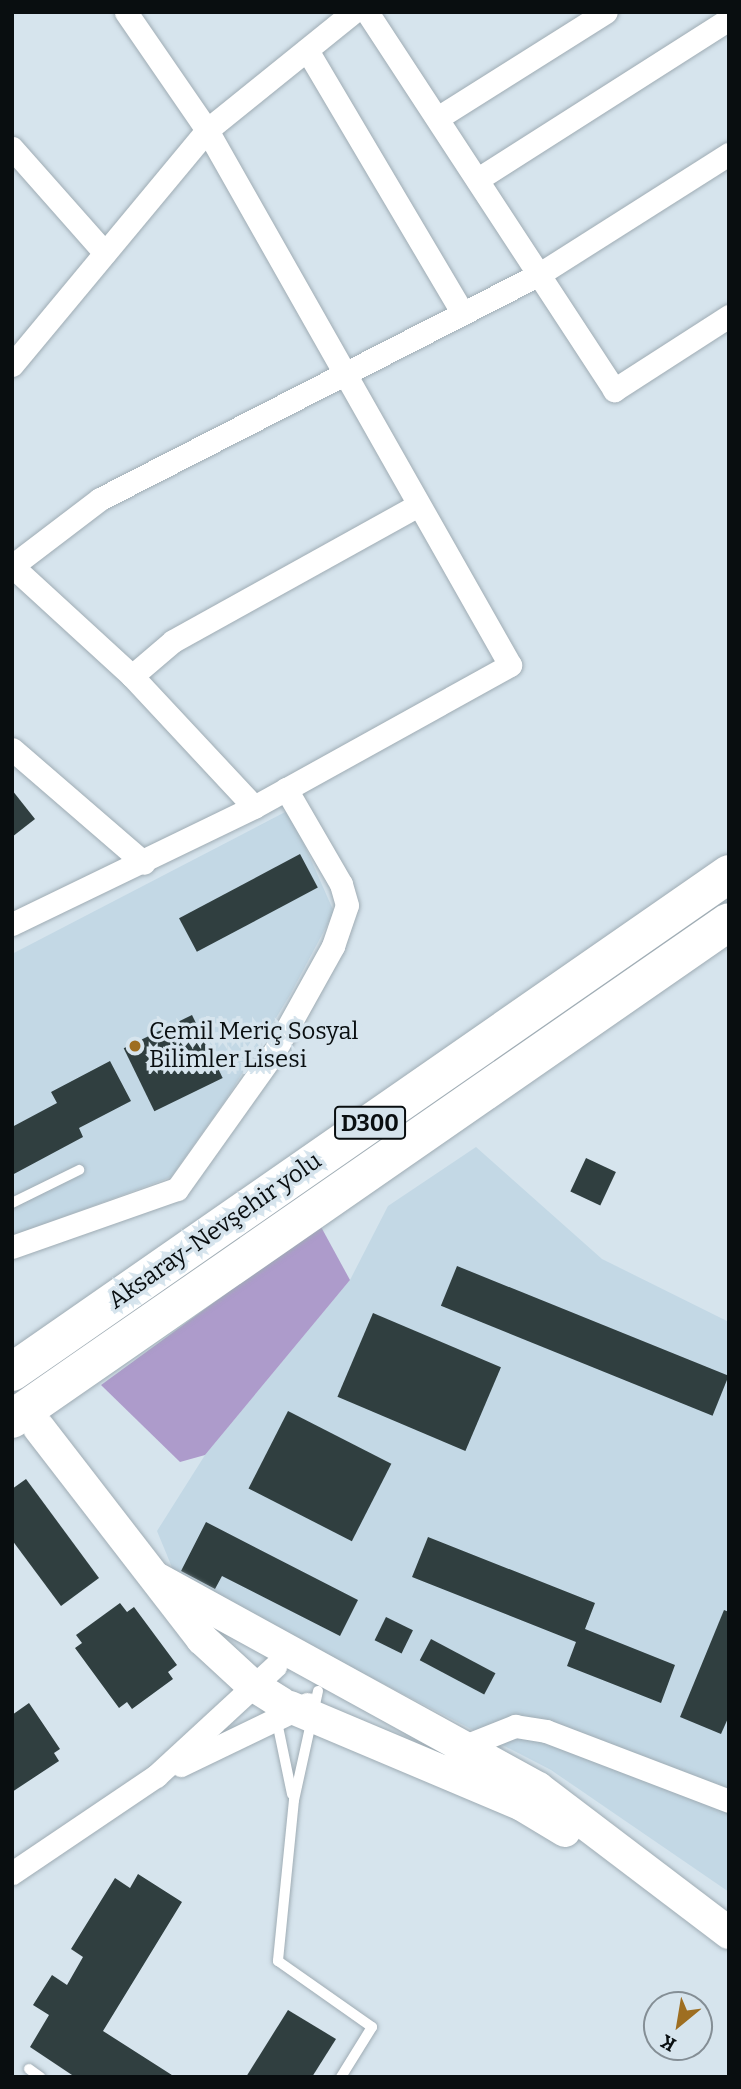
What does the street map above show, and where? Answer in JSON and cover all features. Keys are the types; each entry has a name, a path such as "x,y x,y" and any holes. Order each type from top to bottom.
{"highway":[{"name":"Aksaray-Nevşehir yolu","path":"12,1372 729,874"},
{"name":"Aksaray-Nevşehir yolu","path":"26,1424 729,922"}],"street":[{"path":"12,924 144,863 254,807 510,665 207,130 126,12"},
{"path":"12,365 207,130 353,12"},
{"path":"367,12 439,117 614,390 729,316"},
{"path":"439,117 606,12"},
{"path":"478,179 729,19"},
{"path":"307,50 462,312"},
{"path":"12,148 105,253"},
{"path":"254,807 132,676 12,566 100,499 538,275 729,154"},
{"path":"132,676 173,641 418,505"},
{"path":"12,749 144,863"},
{"path":"12,1247 177,1189 273,1054 333,946 347,905 341,884 286,789"},
{"path":"26,1424 158,1580 202,1639 287,1699 522,1805 724,1929"},
{"path":"158,1580 232,1624 307,1661 538,1788 724,1929"},
{"path":"287,1699 290,1658 307,1661"},
{"path":"156,1776 214,1727 287,1699"},
{"path":"12,1872 156,1776 287,1699"},
{"path":"415,1758 442,1755 515,1726 546,1731 729,1801"}],"lane":[{"path":"12,1203 79,1170"},
{"path":"287,1699 294,1800"},
{"path":"287,1699 294,1800 278,1961 372,2027 341,2077"},
{"path":"30,2069 40,2077"}],"shaded area":[{"name":"Cemil Meriç Sosyal Bilimler Lisesi","path":"289,810 334,912 290,995 227,1098 171,1177 12,1236 12,954"},
{"path":"476,1147 602,1259 729,1322 729,1892 551,1770 176,1577 157,1531 205,1455 350,1280 388,1206"},
{"path":"320,1225 350,1280 205,1455 180,1462 101,1385"}],"building":[{"path":"12,790 35,819 12,837"},
{"path":"300,854 318,888 197,952 179,918"},
{"path":"192,1015 223,1078 154,1111 124,1048"},
{"path":"110,1061 131,1101 79,1128 83,1137 12,1175 12,1127 57,1103 51,1092"},
{"path":"586,1158 616,1172 600,1205 570,1192"},
{"path":"457,1266 729,1376 713,1416 441,1306"},
{"path":"373,1313 501,1367 465,1451 337,1397"},
{"path":"288,1411 391,1464 352,1541 249,1489"},
{"path":"26,1479 99,1578 61,1606 12,1540 12,1489"},
{"path":"206,1522 358,1600 340,1636 222,1576 215,1589 181,1571"},
{"path":"428,1537 595,1603 585,1629 675,1665 661,1703 567,1666 576,1642 412,1577"},
{"path":"120,1603 127,1612 134,1607 177,1665 168,1672 173,1679 132,1709 127,1702 119,1708 75,1648 82,1643 76,1635"},
{"path":"724,1610 729,1612 729,1716 721,1734 680,1717"},
{"path":"386,1617 413,1630 402,1654 375,1640"},
{"path":"431,1639 495,1673 484,1694 420,1660"},
{"path":"29,1703 60,1749 54,1753 59,1761 12,1792 12,1715"},
{"path":"138,1874 182,1902 103,2031 175,2077 75,2077 30,2047 49,2015 33,2005 52,1975 67,1985 83,1957 71,1949 115,1878 130,1888"},
{"path":"288,2010 336,2039 312,2077 246,2077"}],"place":[{"name":"Cemil Meriç Sosyal Bilimler Lisesi","path":"135,1046"}]}
